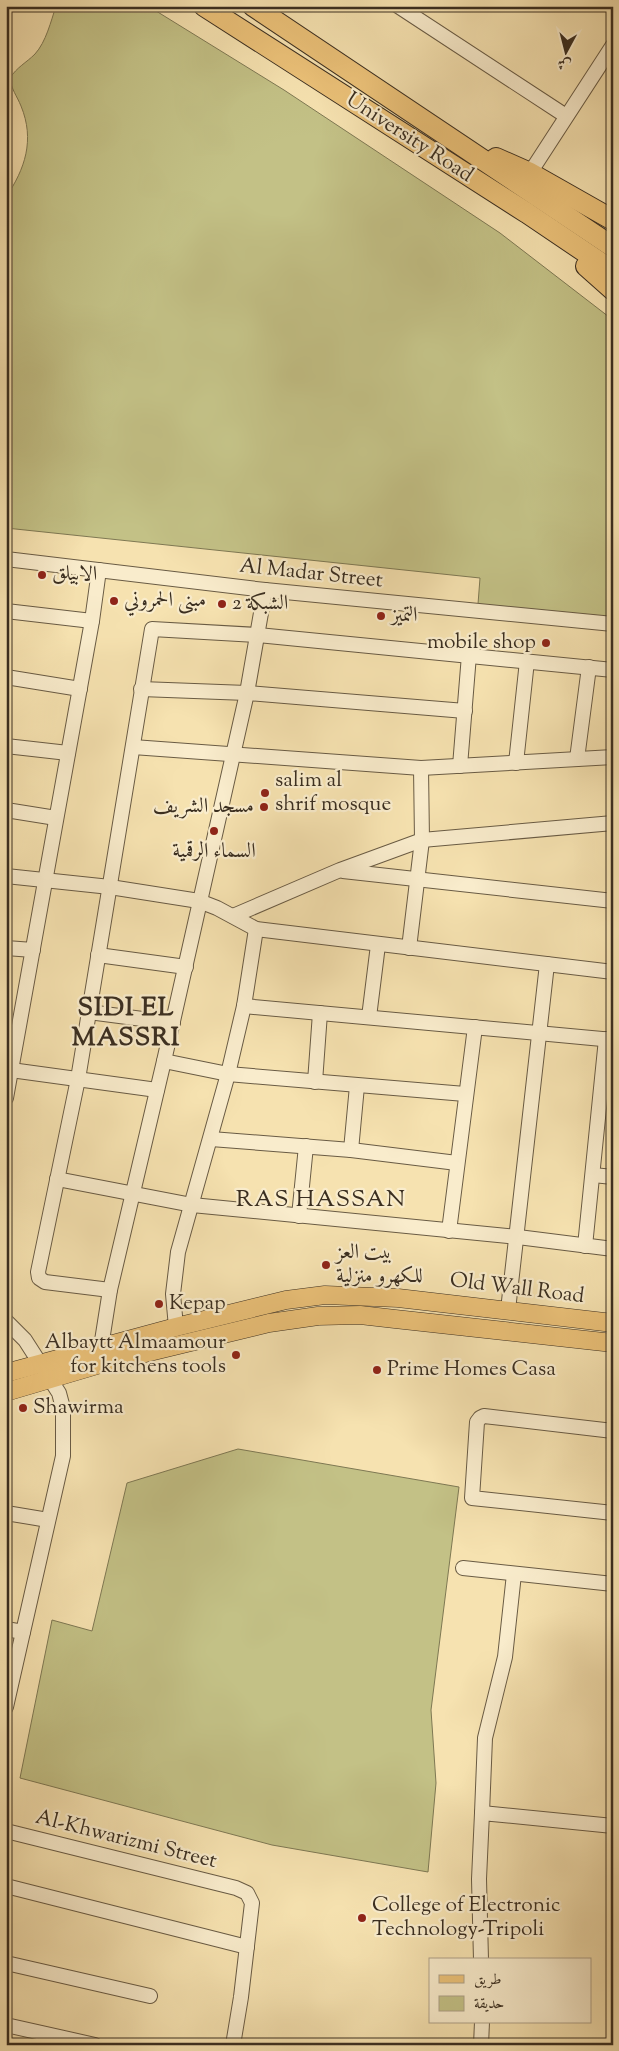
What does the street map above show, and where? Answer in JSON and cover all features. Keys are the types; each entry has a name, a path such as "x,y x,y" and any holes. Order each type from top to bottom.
{"highway":[{"name":"University Road","path":"204,6 527,213 613,271"},
{"name":"University Road","path":"253,6 448,137 526,180"},
{"path":"526,180 613,220"},
{"path":"526,180 613,247"},
{"path":"527,213 613,290"}],"main road":[{"name":"Old Wall Road","path":"6,1373 176,1327 286,1300 325,1295 365,1296 508,1310 613,1323"},
{"name":"Old Wall Road","path":"6,1392 52,1380 104,1363 269,1323 318,1316 386,1318 613,1343"}],"street":[{"path":"398,6 414,11 566,116"},
{"path":"526,180 613,45"},
{"name":"Al Madar Street","path":"6,559 265,590 613,624"},
{"path":"6,1098 100,570"},
{"path":"101,1347 110,1290 173,1024 247,693 265,590"},
{"path":"6,611 92,621"},
{"path":"110,1290 45,1282 39,1278 38,1272 78,1079 151,631 154,628 258,635 613,670"},
{"path":"460,766 469,655"},
{"path":"516,763 527,661"},
{"path":"577,759 589,667"},
{"path":"6,677 80,689"},
{"path":"142,689 247,693 465,711"},
{"path":"6,746 68,753"},
{"path":"133,747 420,768 613,756"},
{"path":"409,948 422,840 420,768"},
{"path":"6,810 56,818"},
{"path":"233,916 340,870 422,840 613,823"},
{"path":"340,870 613,901"},
{"path":"6,876 110,887 199,901 233,916 256,929 613,972"},
{"path":"176,1327 174,1275 178,1252 228,1074 244,1006 256,929"},
{"path":"369,1017 378,945"},
{"path":"6,948 33,950"},
{"path":"98,955 186,967"},
{"path":"508,1310 518,1237 547,964"},
{"path":"244,1006 609,1040 606,1106 593,1175 585,1246"},
{"path":"89,1012 173,1024"},
{"path":"315,1082 320,1013"},
{"path":"449,1231 475,1027"},
{"path":"164,1062 228,1074 465,1094"},
{"path":"12,1070 157,1090"},
{"path":"351,1150 357,1086"},
{"path":"211,1139 351,1150 458,1163"},
{"path":"299,1216 306,1146"},
{"path":"593,1175 613,1177"},
{"path":"57,1179 192,1205 518,1237 613,1249"},
{"path":"6,1321 25,1340 42,1364 52,1380 63,1408 63,1456 6,1707"},
{"path":"613,1431 484,1416 477,1422 472,1498 613,1512"},
{"path":"6,1514 48,1520"},
{"path":"463,1568 613,1584"},
{"path":"481,1958 479,1879 485,1738 505,1657 514,1574"},
{"path":"6,1629 23,1632"},
{"path":"482,1813 613,1826"},
{"name":"Al-Khwarizmi Street","path":"6,1831 236,1888 247,1893 252,1903 247,1947"},
{"path":"6,1886 247,1947 233,2045"},
{"path":"6,1963 150,1996"},
{"path":"481,2045 482,2024"},
{"path":"6,2025 95,2045"}],"green space":[{"path":"56,6 148,6 284,90 500,233 613,320 613,617 478,604 480,578 6,528 6,197 23,165 27,142 25,119 10,78 39,49 48,31"},
{"path":"238,1449 459,1487 431,1710 436,1783 428,1872 272,1845 20,1778 52,1620 92,1631 127,1483"}],"place":[{"name":"الابيلق","path":"42,575"},
{"name":"مبنى الحمروني","path":"114,601"},
{"name":"الشبكة 2","path":"222,604"},
{"name":"التميز","path":"381,616"},
{"name":"mobile shop","path":"546,643"},
{"name":"salim al shrif mosque","path":"265,793"},
{"name":"مسجد الشريف","path":"264,807"},
{"name":"السماء الرقمية","path":"214,831"},
{"name":"بيت العز للكهرو منزلية","path":"326,1265"},
{"name":"Kepap","path":"159,1304"},
{"name":"Albaytt Almaamour for kitchens tools","path":"236,1355"},
{"name":"Prime Homes Casa","path":"377,1370"},
{"name":"Shawirma","path":"23,1408"},
{"name":"College of Electronic Technology-Tripoli","path":"362,1918"}],"district":[{"name":"SIDI EL MASSRI","path":"126,1023"},
{"name":"RAS HASSAN","path":"321,1200"}]}
